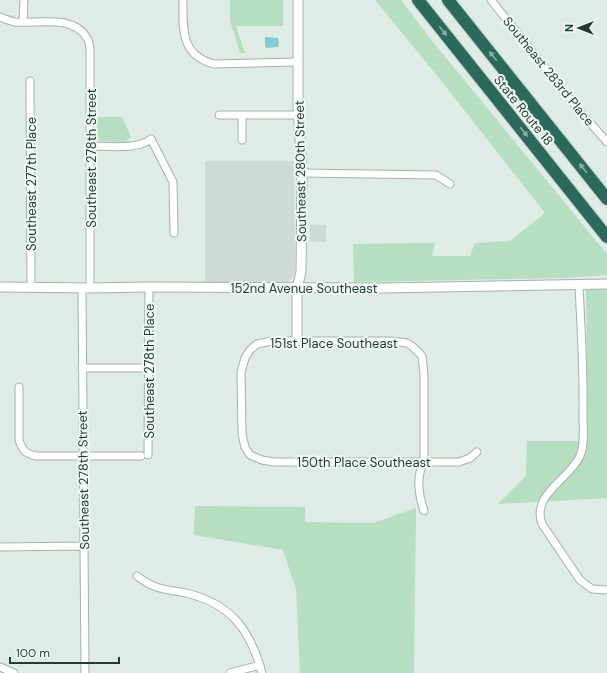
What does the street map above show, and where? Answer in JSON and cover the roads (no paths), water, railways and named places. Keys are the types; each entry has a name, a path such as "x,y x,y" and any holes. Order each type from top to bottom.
{"highway":[{"name":"State Route 18","path":"418,0 607,237"},
{"name":"State Route 18","path":"448,0 607,199"}],"street":[{"path":"0,17 15,22 23,22 24,0"},
{"path":"183,0 184,36 192,51 198,58 214,64 298,62"},
{"name":"Southeast 280th Street","path":"297,341 297,288 301,272 302,173 299,115 298,0"},
{"name":"Southeast 283rd Place","path":"491,0 578,109 607,142"},
{"name":"Southeast 278th Street","path":"23,22 60,22 73,25 82,31 88,39 90,53 91,146 82,368 85,673"},
{"name":"Southeast 277th Place","path":"30,81 31,287"},
{"path":"219,115 299,115"},
{"path":"242,115 242,140"},
{"path":"91,146 136,146 145,144 150,139 173,182 174,233"},
{"path":"302,173 436,175 450,184"},
{"name":"152nd Avenue Southeast","path":"0,287 382,288 607,284"},
{"path":"579,285 584,388 583,437 580,455 573,467 550,490 544,502 540,519 580,580 592,589 607,590"},
{"name":"Southeast 278th Place","path":"83,456 145,455 149,287"},
{"name":"151st Place Southeast","path":"250,454 245,447 242,434 241,372 245,358 250,350 257,344 272,341 392,341 407,344 417,350 422,356 424,375 424,462"},
{"path":"82,368 143,368"},
{"path":"19,387 19,440 24,450 28,454 36,456 83,456"},
{"name":"150th Place Southeast","path":"250,454 262,460 274,462 424,462 463,461 470,458 477,452"},
{"path":"424,462 420,470 421,502 424,511"},
{"path":"0,547 84,546"},
{"path":"137,576 148,585 195,596 216,604 234,616 243,627 252,645 262,673"},
{"path":"230,673 260,665"},
{"path":"0,667 14,673"}],"water":[{"path":"265,37 278,38 278,47 266,48"}]}
